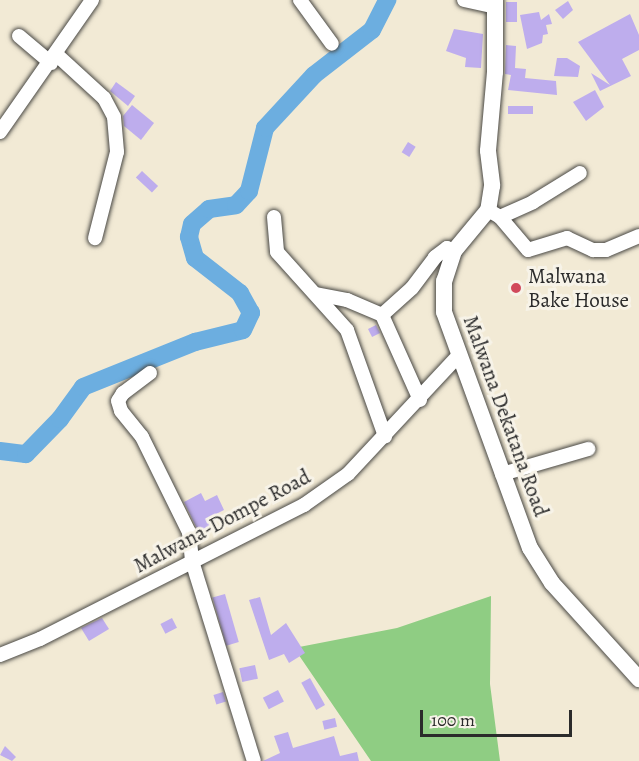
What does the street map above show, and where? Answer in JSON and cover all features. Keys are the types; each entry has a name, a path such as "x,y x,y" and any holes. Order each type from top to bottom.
{"main road":[{"path":"493,3 495,72 488,151 494,214"},
{"name":"Malwana Dekatana Road","path":"494,214 454,251 444,281 444,312 459,356 474,385 502,474 530,548 552,582 639,679"}],"street":[{"path":"0,132 54,59 92,0"},
{"path":"300,0 332,44"},
{"path":"464,0 493,3"},
{"path":"19,36 54,59 104,98 114,117 117,152 95,238"},
{"path":"580,173 533,202 494,214 528,250 567,238 593,250 606,250 639,236"},
{"path":"274,217 277,252 347,330 385,436"},
{"path":"382,315 412,288 435,257 447,248 454,251"},
{"path":"316,294 348,300 382,315 420,400"},
{"name":"Malwana-Dompe Road","path":"0,655 40,639 304,505 348,474 459,356"},
{"path":"150,374 118,401 121,411 142,437 165,478 189,532 192,561 254,761"},
{"path":"502,474 588,449"}],"green space":[{"path":"491,596 490,684 500,761 371,761 294,648 397,628"}],"building":[{"path":"568,1 573,10 563,19 555,10"},
{"path":"506,2 517,2 517,22 506,22"},
{"path":"539,12 541,20 549,14 552,24 546,25 548,34 543,35 542,43 527,49 520,15"},
{"path":"630,14 639,35 639,50 622,59 631,76 600,91 591,73 610,85 578,42"},
{"path":"454,29 483,34 481,68 465,67 466,58 446,51"},
{"path":"506,45 516,46 515,68 526,69 525,78 556,81 557,95 508,90 511,75 505,74"},
{"path":"557,58 567,58 580,66 578,77 554,76"},
{"path":"116,82 135,96 128,106 110,91"},
{"path":"595,90 604,107 586,121 573,102"},
{"path":"132,105 154,123 141,140 124,126 123,116"},
{"path":"508,106 533,106 533,114 508,114"},
{"path":"408,142 416,147 409,157 402,152"},
{"path":"142,171 158,186 152,193 136,178"},
{"path":"376,325 380,333 372,337 368,329"},
{"path":"201,493 205,501 217,495 224,510 210,517 216,527 200,535 184,502"},
{"path":"225,594 239,642 226,646 213,598"},
{"path":"260,597 271,635 286,623 305,653 289,663 284,654 269,660 249,600"},
{"path":"102,618 109,629 89,641 81,628"},
{"path":"172,618 177,628 165,634 160,624"},
{"path":"255,665 258,679 242,682 239,668"},
{"path":"310,678 325,705 316,710 301,683"},
{"path":"278,690 284,702 269,709 263,698"},
{"path":"223,692 226,702 216,704 213,695"},
{"path":"335,718 337,727 324,730 322,721"},
{"path":"288,732 293,748 334,736 340,756 357,752 359,761 263,761 280,753 274,736"},
{"path":"5,746 16,757 12,761 0,755"}],"waterway":[{"path":"0,451 26,454 60,419 83,387 195,342 243,330 251,313 240,293 195,258 189,237 192,224 209,209 236,205 249,191 265,128 314,75 372,30 387,0"}],"place":[{"name":"Malwana Bake House","path":"516,288"}]}
